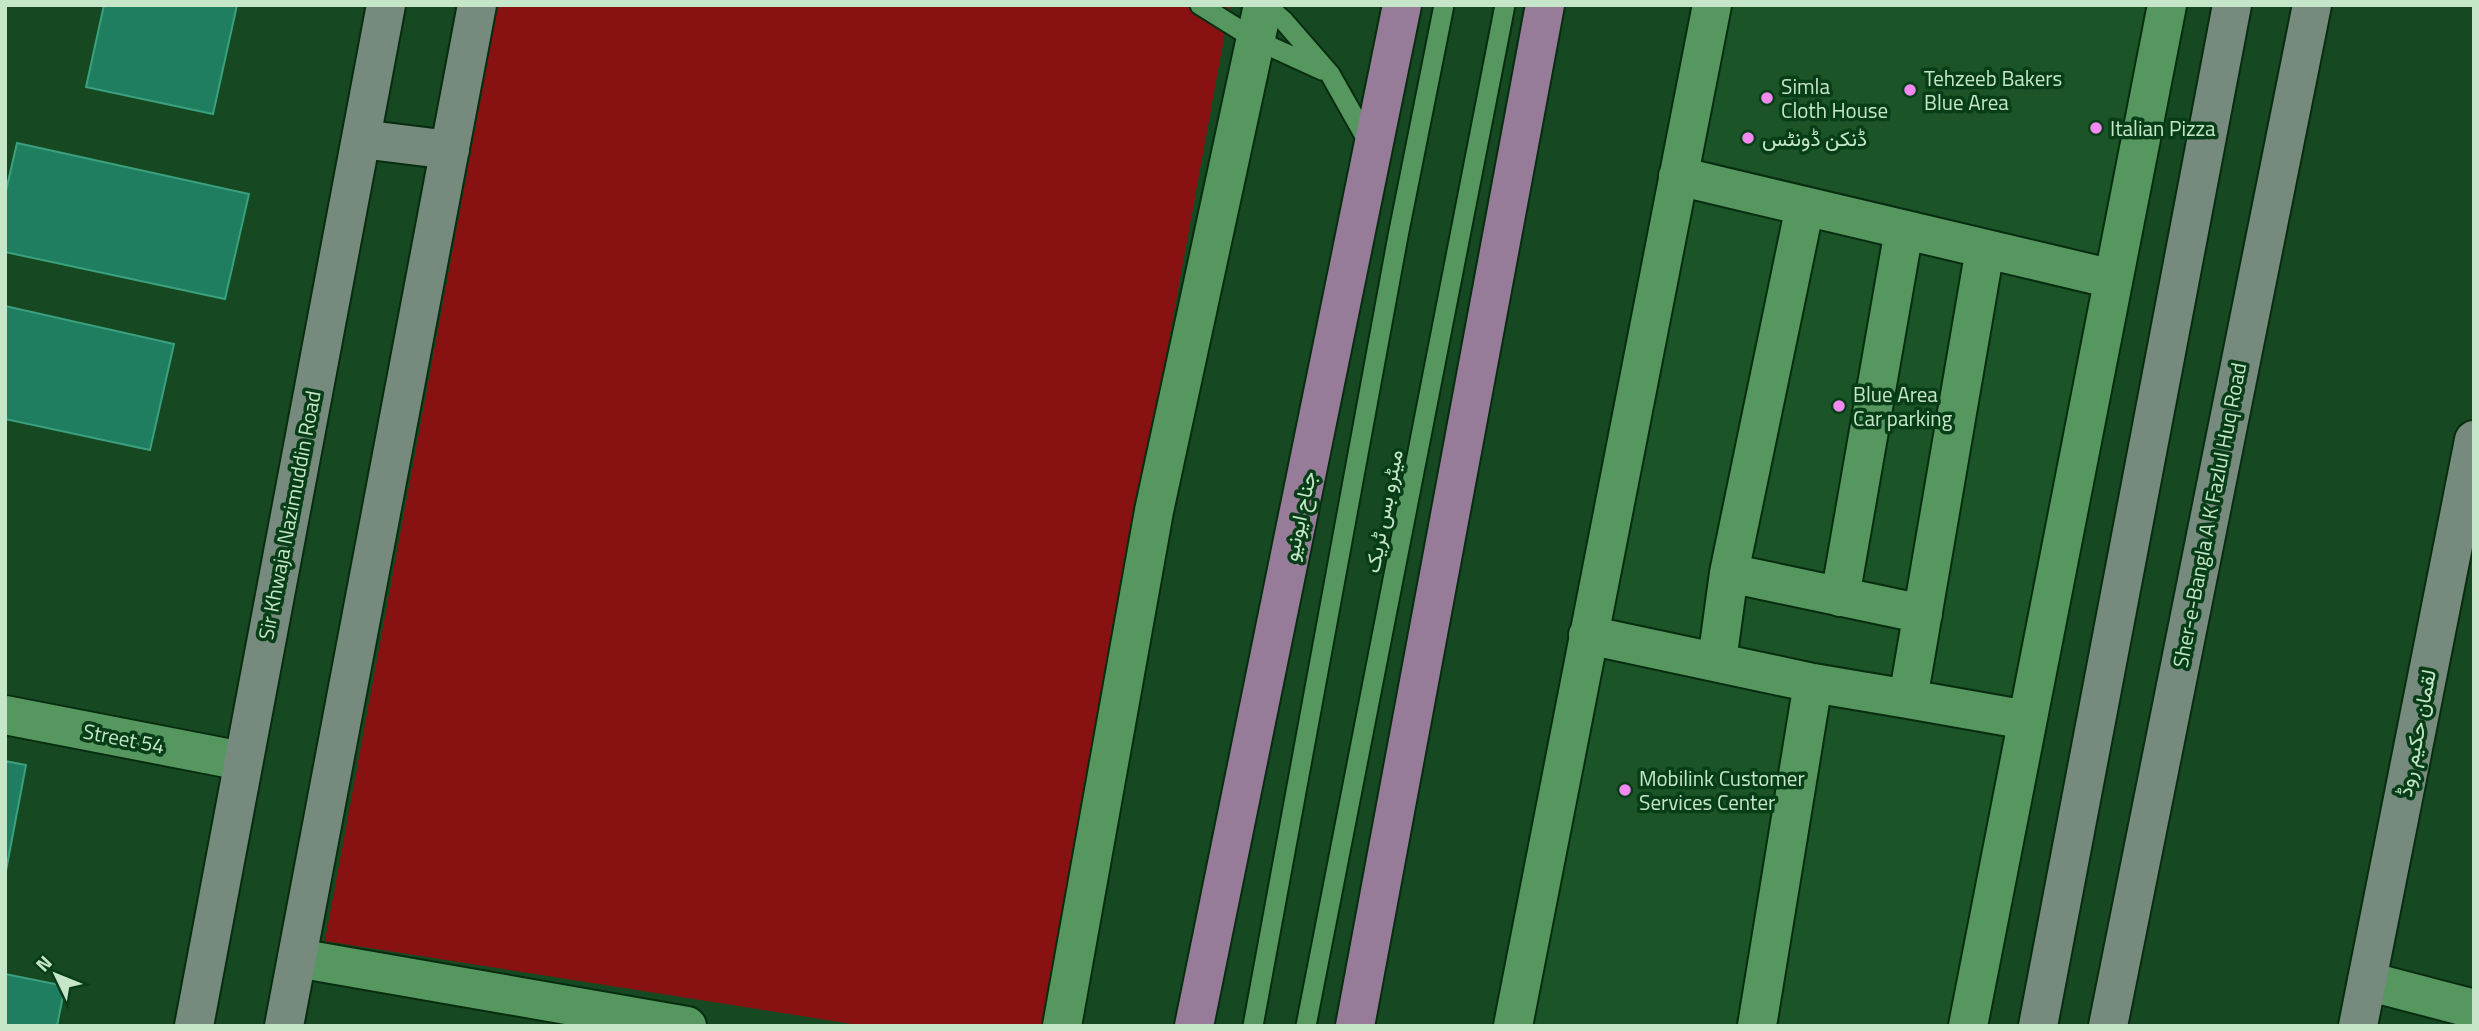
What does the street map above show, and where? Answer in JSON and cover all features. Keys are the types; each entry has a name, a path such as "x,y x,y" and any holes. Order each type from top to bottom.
{"main road":[{"name":"Sir Khwaja Nazimuddin Road","path":"194,1026 386,5"},
{"path":"284,1026 477,5"},
{"name":"جناح ایونیو","path":"1195,1026 1402,5"},
{"path":"1355,1026 1545,5"},
{"path":"2038,1026 2232,5"},
{"name":"Sher-e-Bangla A K Fazlul Huq Road","path":"2108,1026 2312,5"},
{"path":"360,139 450,150"},
{"name":"لقمان حکیم روڈ","path":"2358,1026 2474,440"}],"street":[{"path":"1513,1026 1712,5"},
{"path":"1968,1026 2167,5"},
{"path":"1062,1026 1154,511 1262,17"},
{"path":"1678,176 2113,279"},
{"path":"1717,661 1729,573 1805,206"},
{"path":"1840,597 1904,230"},
{"path":"1908,699 1986,249"},
{"path":"1729,573 1923,614"},
{"path":"1588,635 1813,683 2027,720"},
{"path":"1757,1026 1813,683"},
{"name":"Street 54","path":"5,715 242,761"},
{"path":"297,958 687,1026"},
{"path":"2367,981 2474,1009"}],"lane":[{"path":"1200,5 1283,20 1330,74 1373,152"},
{"name":"میٹرو بس ٹریک","path":"1253,1026 1395,250 1444,5"},
{"name":"میٹرو بس ٹریک","path":"1306,1026 1505,5"},
{"path":"1262,17 1330,74"}],"shaded area":[{"path":"498,5 1230,5 1044,1026 865,1026 325,941"},
{"path":"1714,5 2167,5 1968,1026 1513,1026"}],"building":[{"path":"104,5 237,5 213,114 86,87"},
{"path":"17,143 249,194 225,299 5,252 5,195"},
{"path":"5,306 174,344 150,450 5,419"},
{"path":"5,761 26,765 5,876"},
{"path":"5,974 65,986 57,1026 5,1026"}],"place":[{"name":"Tehzeeb Bakers Blue Area","path":"1910,90"},
{"name":"Simla Cloth House","path":"1767,98"},
{"name":"Italian Pizza","path":"2096,128"},
{"name":"ڈنکن ڈونٹس","path":"1748,138"},
{"name":"Blue Area Car parking","path":"1839,406"},
{"name":"Mobilink Customer Services Center","path":"1625,790"}]}
